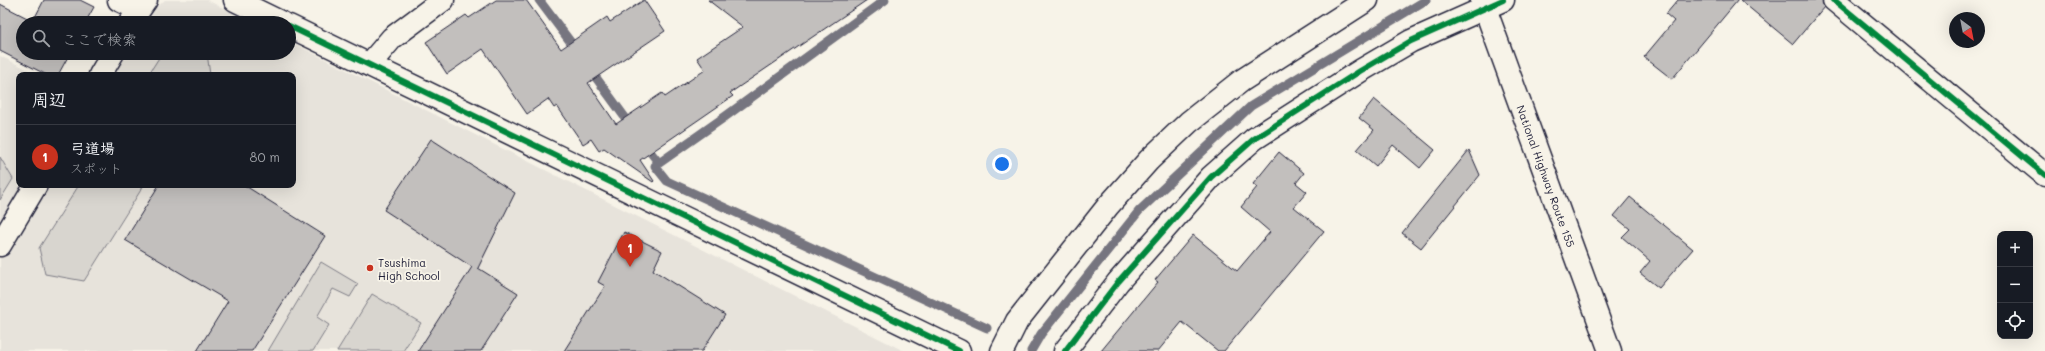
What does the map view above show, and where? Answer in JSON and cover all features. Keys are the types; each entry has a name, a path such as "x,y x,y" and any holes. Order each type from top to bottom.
{"main road":[{"path":"235,0 268,16"},
{"path":"369,65 392,38 443,0"},
{"path":"1002,351 1017,321 1108,206 1154,155 1189,122 1241,81 1367,0"},
{"path":"1834,0 2045,175"},
{"path":"1065,351 1118,282 1206,183 1254,139 1360,71 1411,41 1490,3"},
{"name":"National Highway Route 155","path":"1490,3 1610,351"},
{"path":"296,29 959,351"},
{"path":"102,72 109,60"},
{"path":"0,245 34,188"}],"shaded area":[{"path":"165,0 207,0 239,16 151,16 157,7"},
{"name":"Tsushima High School","path":"296,45 904,351 0,351 0,56 33,72 16,72 16,188 296,188 296,72 116,72 124,60 296,60"},
{"path":"158,60 208,60 210,72 150,72"},
{"path":"0,157 13,179 0,200"},
{"path":"77,188 142,188 84,281 45,274 39,248"},
{"path":"321,262 358,284 350,297 333,289 317,317 329,325 313,351 268,351"},
{"path":"372,294 421,323 403,351 337,351"}],"building":[{"path":"44,0 80,0 94,7 89,16 36,16"},
{"path":"496,0 526,0 561,49 607,17 610,22 644,0 665,31 588,83 616,124 662,93 665,97 705,70 697,58 743,27 708,0 867,0 730,93 733,96 640,160 654,181 653,182 604,148 599,151 591,139 583,144 557,106 554,108 548,99 527,114 483,49 447,74 426,42 466,15 469,18"},
{"path":"1678,0 1738,0 1672,79 1644,57 1674,21 1666,14"},
{"path":"1740,0 1822,0 1824,7 1793,44"},
{"path":"0,4 23,16 16,16 16,59 0,51"},
{"path":"18,60 66,60 60,72 41,72"},
{"path":"1374,99 1435,150 1420,168 1393,145 1376,166 1357,150 1374,130 1359,118"},
{"path":"431,139 515,193 478,268 518,293 481,351 418,351 472,267 384,210"},
{"path":"1469,150 1480,175 1421,248 1402,233"},
{"path":"1279,152 1304,173 1296,183 1307,192 1294,207 1324,231 1224,351 1218,351 1182,322 1158,351 1101,351 1158,282 1155,280 1193,235 1237,271 1270,232 1241,207 1257,187 1253,184"},
{"path":"157,188 249,188 325,236 252,351 197,351 228,301 125,240"},
{"path":"1630,197 1693,249 1659,288 1640,273 1650,261 1622,237 1630,229 1614,216"},
{"path":"624,232 662,251 653,270 725,315 702,351 564,351 605,286 598,282"}],"waterway":[{"path":"539,0 578,52"},
{"path":"885,0 655,166 667,181 987,328"},
{"path":"1031,351 1041,334 1139,211 1251,106 1426,0"},
{"path":"589,68 632,127"},
{"path":"644,144 659,163"}],"cycle path":[{"path":"1065,351 1118,282 1211,177 1254,139 1360,71 1411,41 1503,0"},
{"path":"1834,0 2045,175"},
{"path":"296,29 959,351"}],"place":[{"name":"弓道場","path":"630,267"},
{"name":"Tsushima High School","path":"370,268"}]}
